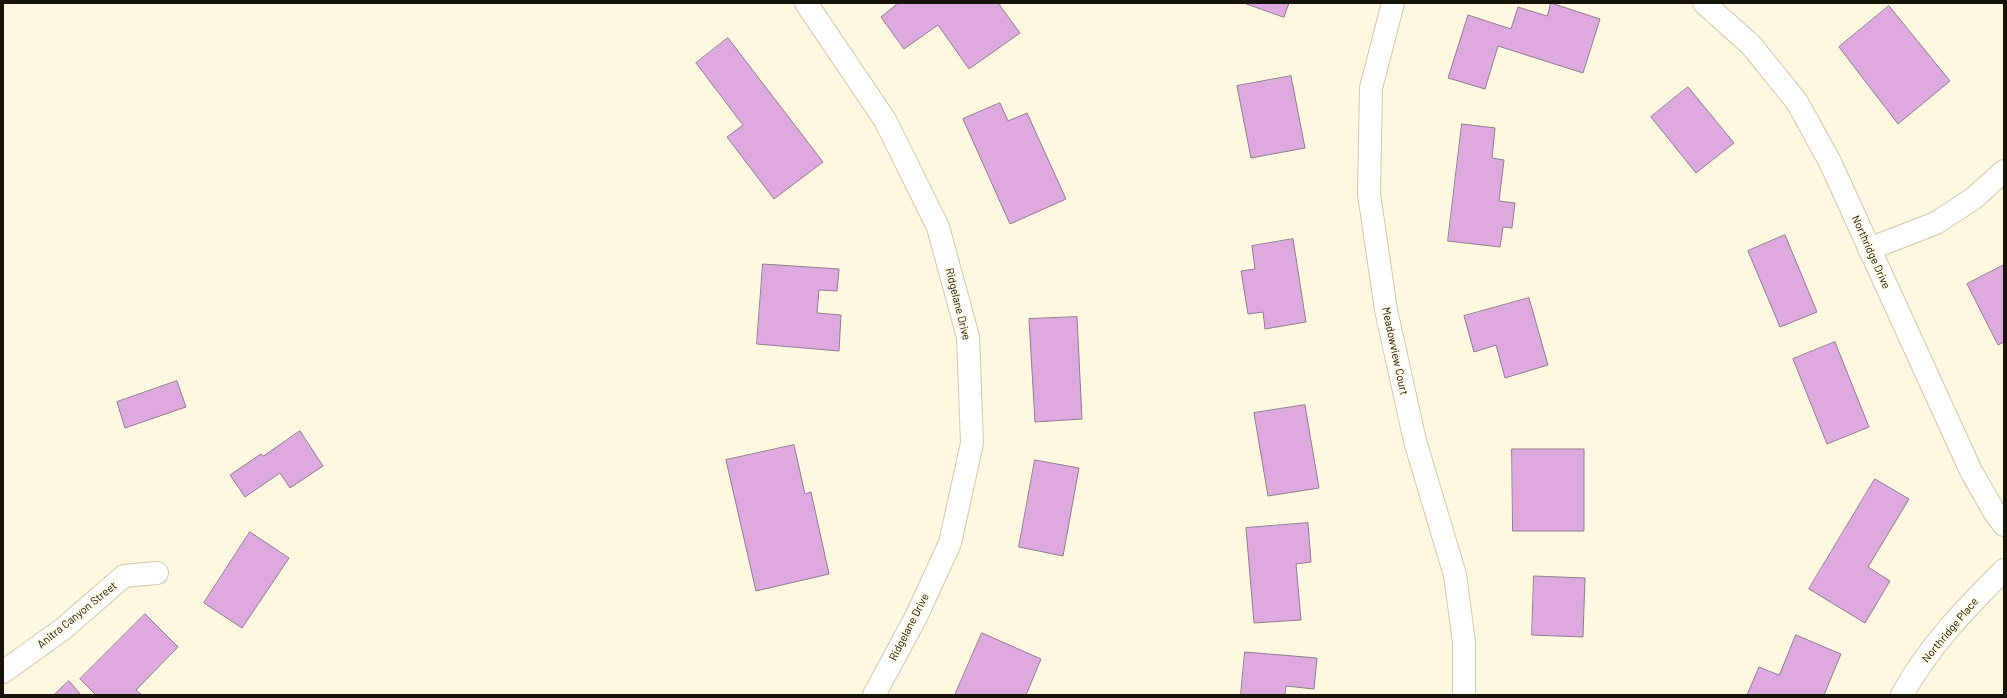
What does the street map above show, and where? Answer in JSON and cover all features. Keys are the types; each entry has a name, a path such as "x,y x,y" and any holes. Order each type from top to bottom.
{"street":[{"name":"Ridgelane Drive","path":"806,3 885,120 938,226 968,337 972,443 950,543 916,617 874,695"},
{"name":"Meadowview Court","path":"1392,3 1371,88 1369,194 1386,310 1415,442 1455,575 1464,642 1464,695"},
{"name":"Northridge Drive","path":"1704,3 1751,46 1797,102 1830,162 1971,471 1995,513 2004,525"},
{"path":"1869,249 1936,223 1974,198 2004,171"},
{"name":"Northridge Place","path":"1902,695 1930,652 1958,617 2004,570"},
{"name":"Anitra Canyon Street","path":"3,672 63,629 124,576 157,573"}],"building":[{"path":"895,3 998,3 1020,33 969,69 938,25 904,49 881,17 896,5"},
{"path":"1244,3 1289,3 1284,17"},
{"path":"1551,3 1600,19 1583,73 1498,46 1485,89 1448,78 1468,15 1511,29 1518,7 1547,16"},
{"path":"1889,6 1950,81 1898,124 1839,47"},
{"path":"728,38 823,162 774,199 727,137 743,125 696,63"},
{"path":"1291,76 1305,148 1251,158 1237,86"},
{"path":"1688,87 1734,143 1696,173 1651,117"},
{"path":"1000,103 1008,121 1027,113 1066,199 1010,224 963,119"},
{"path":"1462,124 1495,128 1492,158 1504,160 1499,201 1515,203 1512,228 1503,227 1500,247 1448,241"},
{"path":"1785,235 1817,312 1780,327 1748,251"},
{"path":"1293,239 1306,322 1265,329 1263,312 1248,314 1241,271 1255,269 1252,246"},
{"path":"763,264 839,269 837,291 819,290 817,313 841,315 839,351 757,344"},
{"path":"2004,265 2004,342 1998,345 1967,284"},
{"path":"1529,298 1548,365 1505,378 1496,345 1474,352 1464,316"},
{"path":"1077,317 1082,419 1035,422 1029,319"},
{"path":"1835,342 1869,427 1827,444 1793,359"},
{"path":"177,381 186,407 125,428 117,402"},
{"path":"1305,405 1319,488 1268,496 1254,413"},
{"path":"300,431 323,466 290,488 280,473 245,497 230,475 261,454 263,456"},
{"path":"794,445 805,494 811,492 829,574 756,591 726,460"},
{"path":"1512,449 1584,449 1584,531 1513,531"},
{"path":"1035,460 1079,468 1063,556 1019,547"},
{"path":"1875,479 1909,499 1868,567 1890,581 1865,623 1809,589"},
{"path":"1308,523 1311,562 1296,564 1301,620 1254,623 1246,528"},
{"path":"250,532 289,558 242,628 204,603"},
{"path":"1534,576 1585,578 1583,637 1532,635"},
{"path":"145,614 178,647 136,690 142,695 96,695 80,679"},
{"path":"982,633 1041,659 1026,695 955,695"},
{"path":"1796,635 1841,654 1824,695 1747,695 1759,667 1779,675"},
{"path":"1245,652 1317,658 1314,689 1286,686 1285,695 1241,695"},
{"path":"69,681 81,695 54,695"}]}
